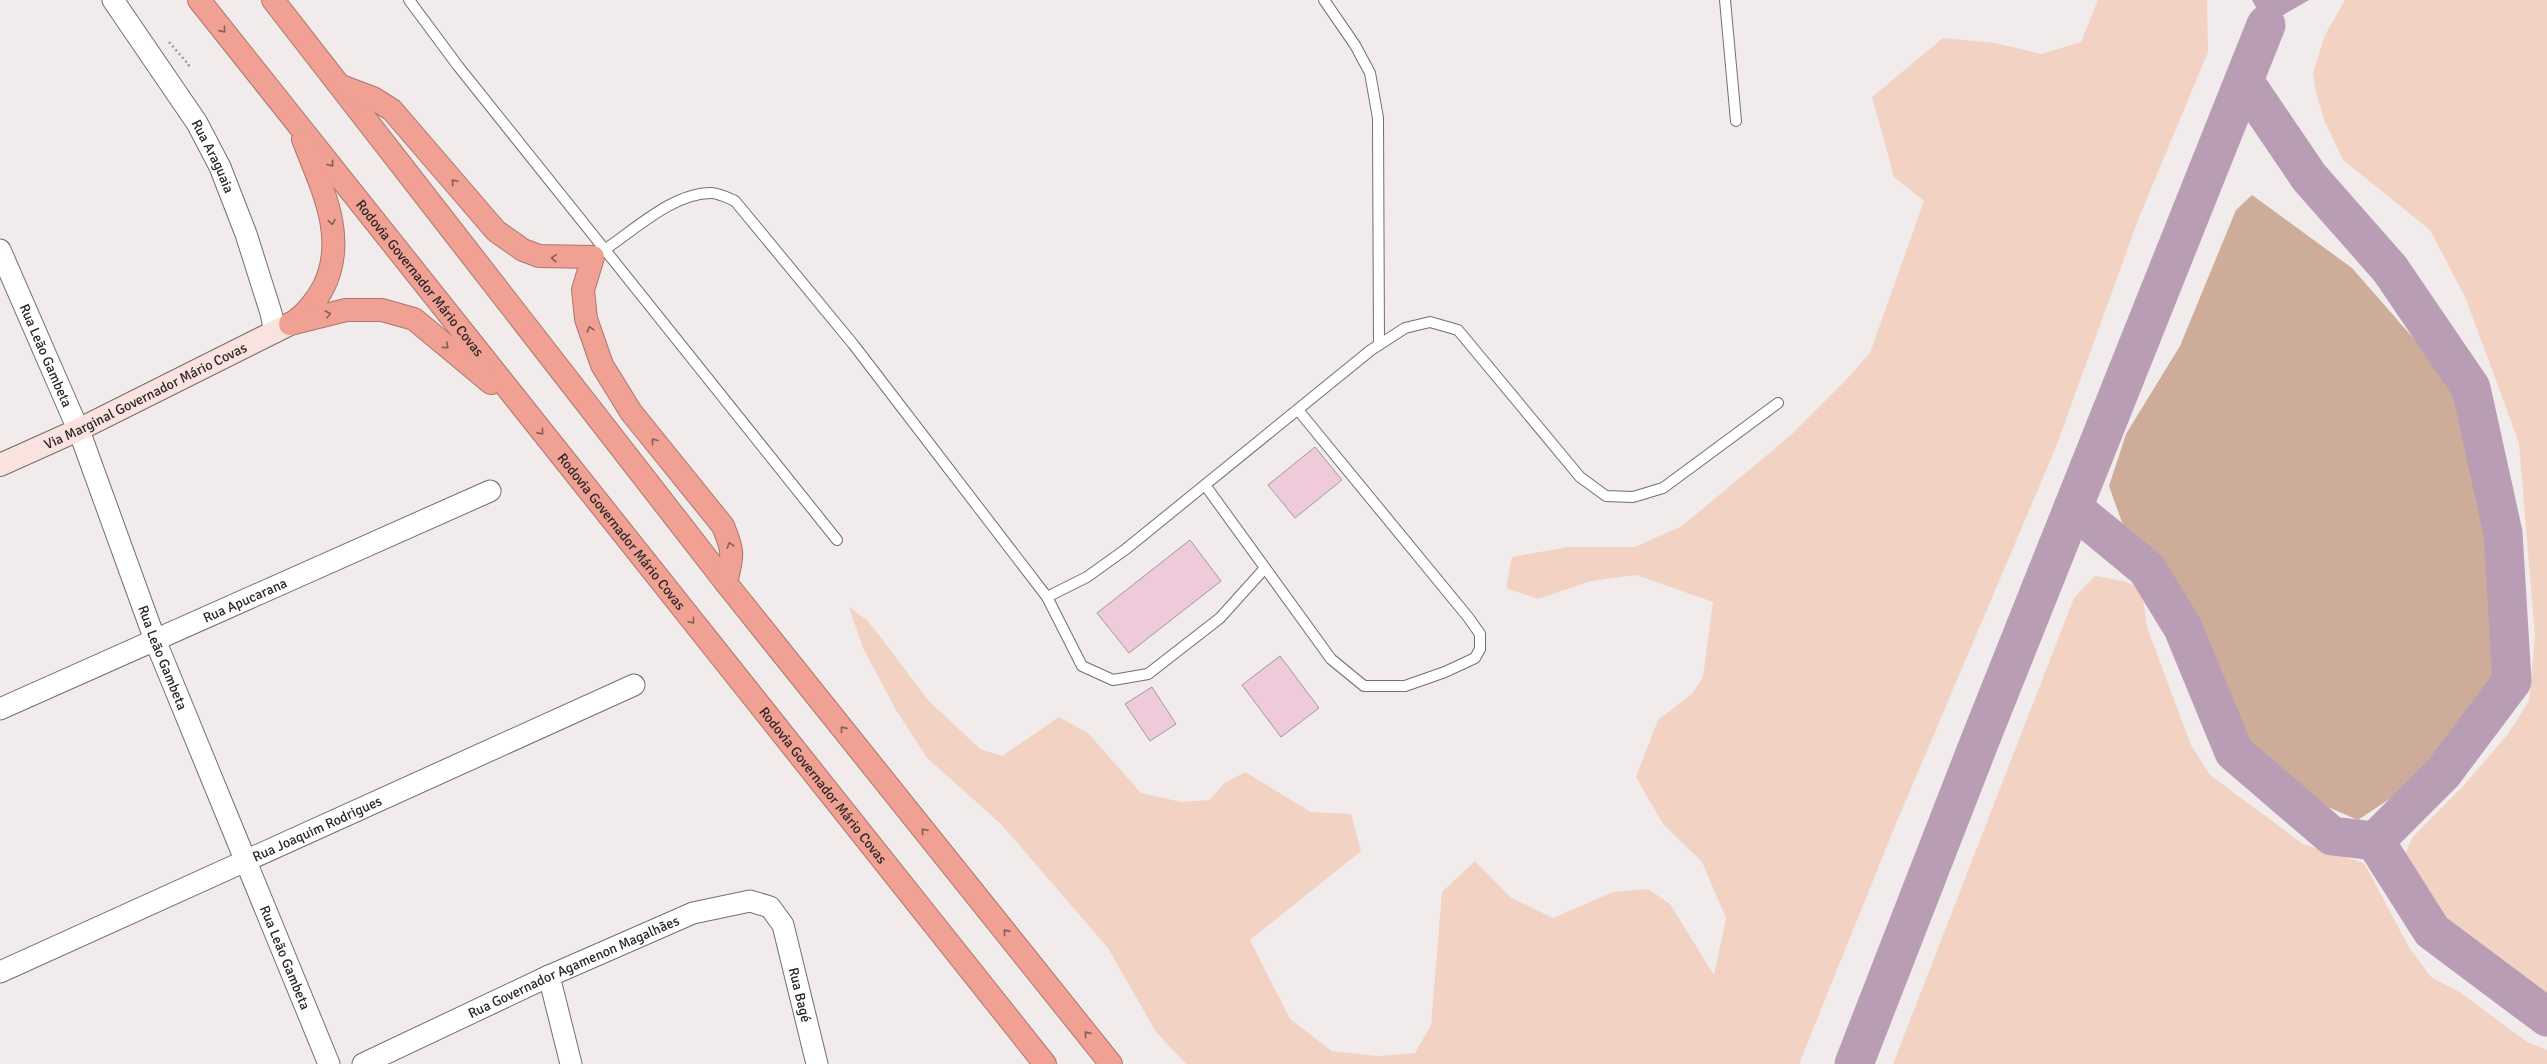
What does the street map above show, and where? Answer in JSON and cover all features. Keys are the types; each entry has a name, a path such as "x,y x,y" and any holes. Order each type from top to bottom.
{"highway":[{"name":"Rodovia Governador Mário Covas","path":"199,0 296,119 520,406 1045,1064"},
{"path":"273,0 726,583 1111,1064"},
{"path":"340,86 373,98 392,110 496,231 523,250 539,256 556,258 599,254 583,290 586,318 602,365 631,412 722,526 731,546 733,557 726,583"},
{"path":"282,328 298,319 319,296 331,272 335,247 332,219 296,119"},
{"path":"282,328 346,310 382,310 414,319 520,406"}],"main road":[{"name":"Via Marginal Governador Mário Covas","path":"0,465 78,430 282,328"}],"street":[{"name":"Rua Araguaia","path":"113,0 197,123 220,167 246,234 271,312 282,328"},
{"name":"Rua Leão Gambeta","path":"0,250 78,430 156,640 329,1064"},
{"name":"Rua Apucarana","path":"0,709 490,491"},
{"name":"Rua Joaquim Rodrigues","path":"0,972 634,685"},
{"name":"Rua Governador Agamenon Magalhães","path":"363,1064 549,976 693,913 729,904 750,902 770,907 783,925"},
{"name":"Rua Bagé","path":"783,925 817,1064"},
{"path":"549,976 571,1064"}],"lane":[{"path":"409,0 599,254 836,540"},
{"path":"1324,0 1355,44 1370,74 1378,118 1379,345"},
{"path":"1725,0 1736,121"},
{"path":"599,254 656,212 683,200 712,193 735,201 858,350 1047,597 1082,666 1113,680 1148,674 1220,618 1265,568"},
{"path":"1047,597 1087,577 1126,549 1379,345 1405,328 1430,322 1458,330 1580,477 1606,496 1633,497 1663,488 1778,403"},
{"path":"1205,485 1331,659 1364,686 1405,686 1445,672 1475,658 1480,649 1480,634 1468,617 1298,410"}],"shaded area":[{"path":"2098,0 2207,0 2208,52 2138,220 2056,447 1895,826 1799,1064 1186,1064 1156,1032 1108,948 1001,824 927,758 896,710 863,648 849,607 867,620 928,700 980,749 1002,756 1059,717 1088,733 1141,793 1181,802 1209,800 1225,783 1245,772 1311,812 1351,814 1361,851 1250,940 1290,1019 1332,1051 1378,1056 1415,1053 1431,1025 1442,892 1475,861 1510,897 1553,918 1613,892 1648,889 1670,904 1714,975 1726,918 1702,862 1663,824 1636,777 1658,720 1693,693 1703,677 1713,602 1636,575 1591,581 1538,599 1506,588 1512,557 1568,547 1635,547 1682,526 1791,435 1847,379 1870,353 1924,201 1894,177 1872,97 1943,38 1995,43 2041,54 2081,42"},
{"path":"2252,0 2309,0 2266,25"},
{"path":"2345,0 2547,0 2547,1004 2446,928 2401,864 2412,838 2464,785 2508,734 2529,701 2535,637 2519,443 2466,299 2430,230 2343,160 2325,122 2316,93 2313,73 2325,35"},
{"path":"2252,195 2352,268 2442,371 2466,421 2489,516 2503,647 2485,699 2444,753 2394,796 2358,820 2321,804 2245,746 2225,705 2200,624 2168,575 2129,542 2109,486 2126,434 2180,346 2236,210"},
{"path":"2095,576 2123,581 2142,589 2147,627 2191,745 2210,775 2303,844 2364,863 2410,949 2431,977 2461,993 2527,1042 2547,1050 2547,1064 1893,1064 2074,598"}],"building":[{"path":"1315,447 1342,480 1295,518 1268,485"},
{"path":"1190,540 1221,581 1129,653 1097,613"},
{"path":"1280,656 1319,708 1281,737 1242,685"},
{"path":"1152,687 1176,724 1150,741 1125,704"}],"waterway":[{"path":"1854,1064 1979,743 2266,25"},
{"path":"2244,81 2309,177 2390,269 2471,388 2503,533 2512,681 2443,773 2375,841"},
{"path":"2073,508 2147,569 2183,628 2234,752 2332,836 2375,841 2432,931 2547,1017"}]}
